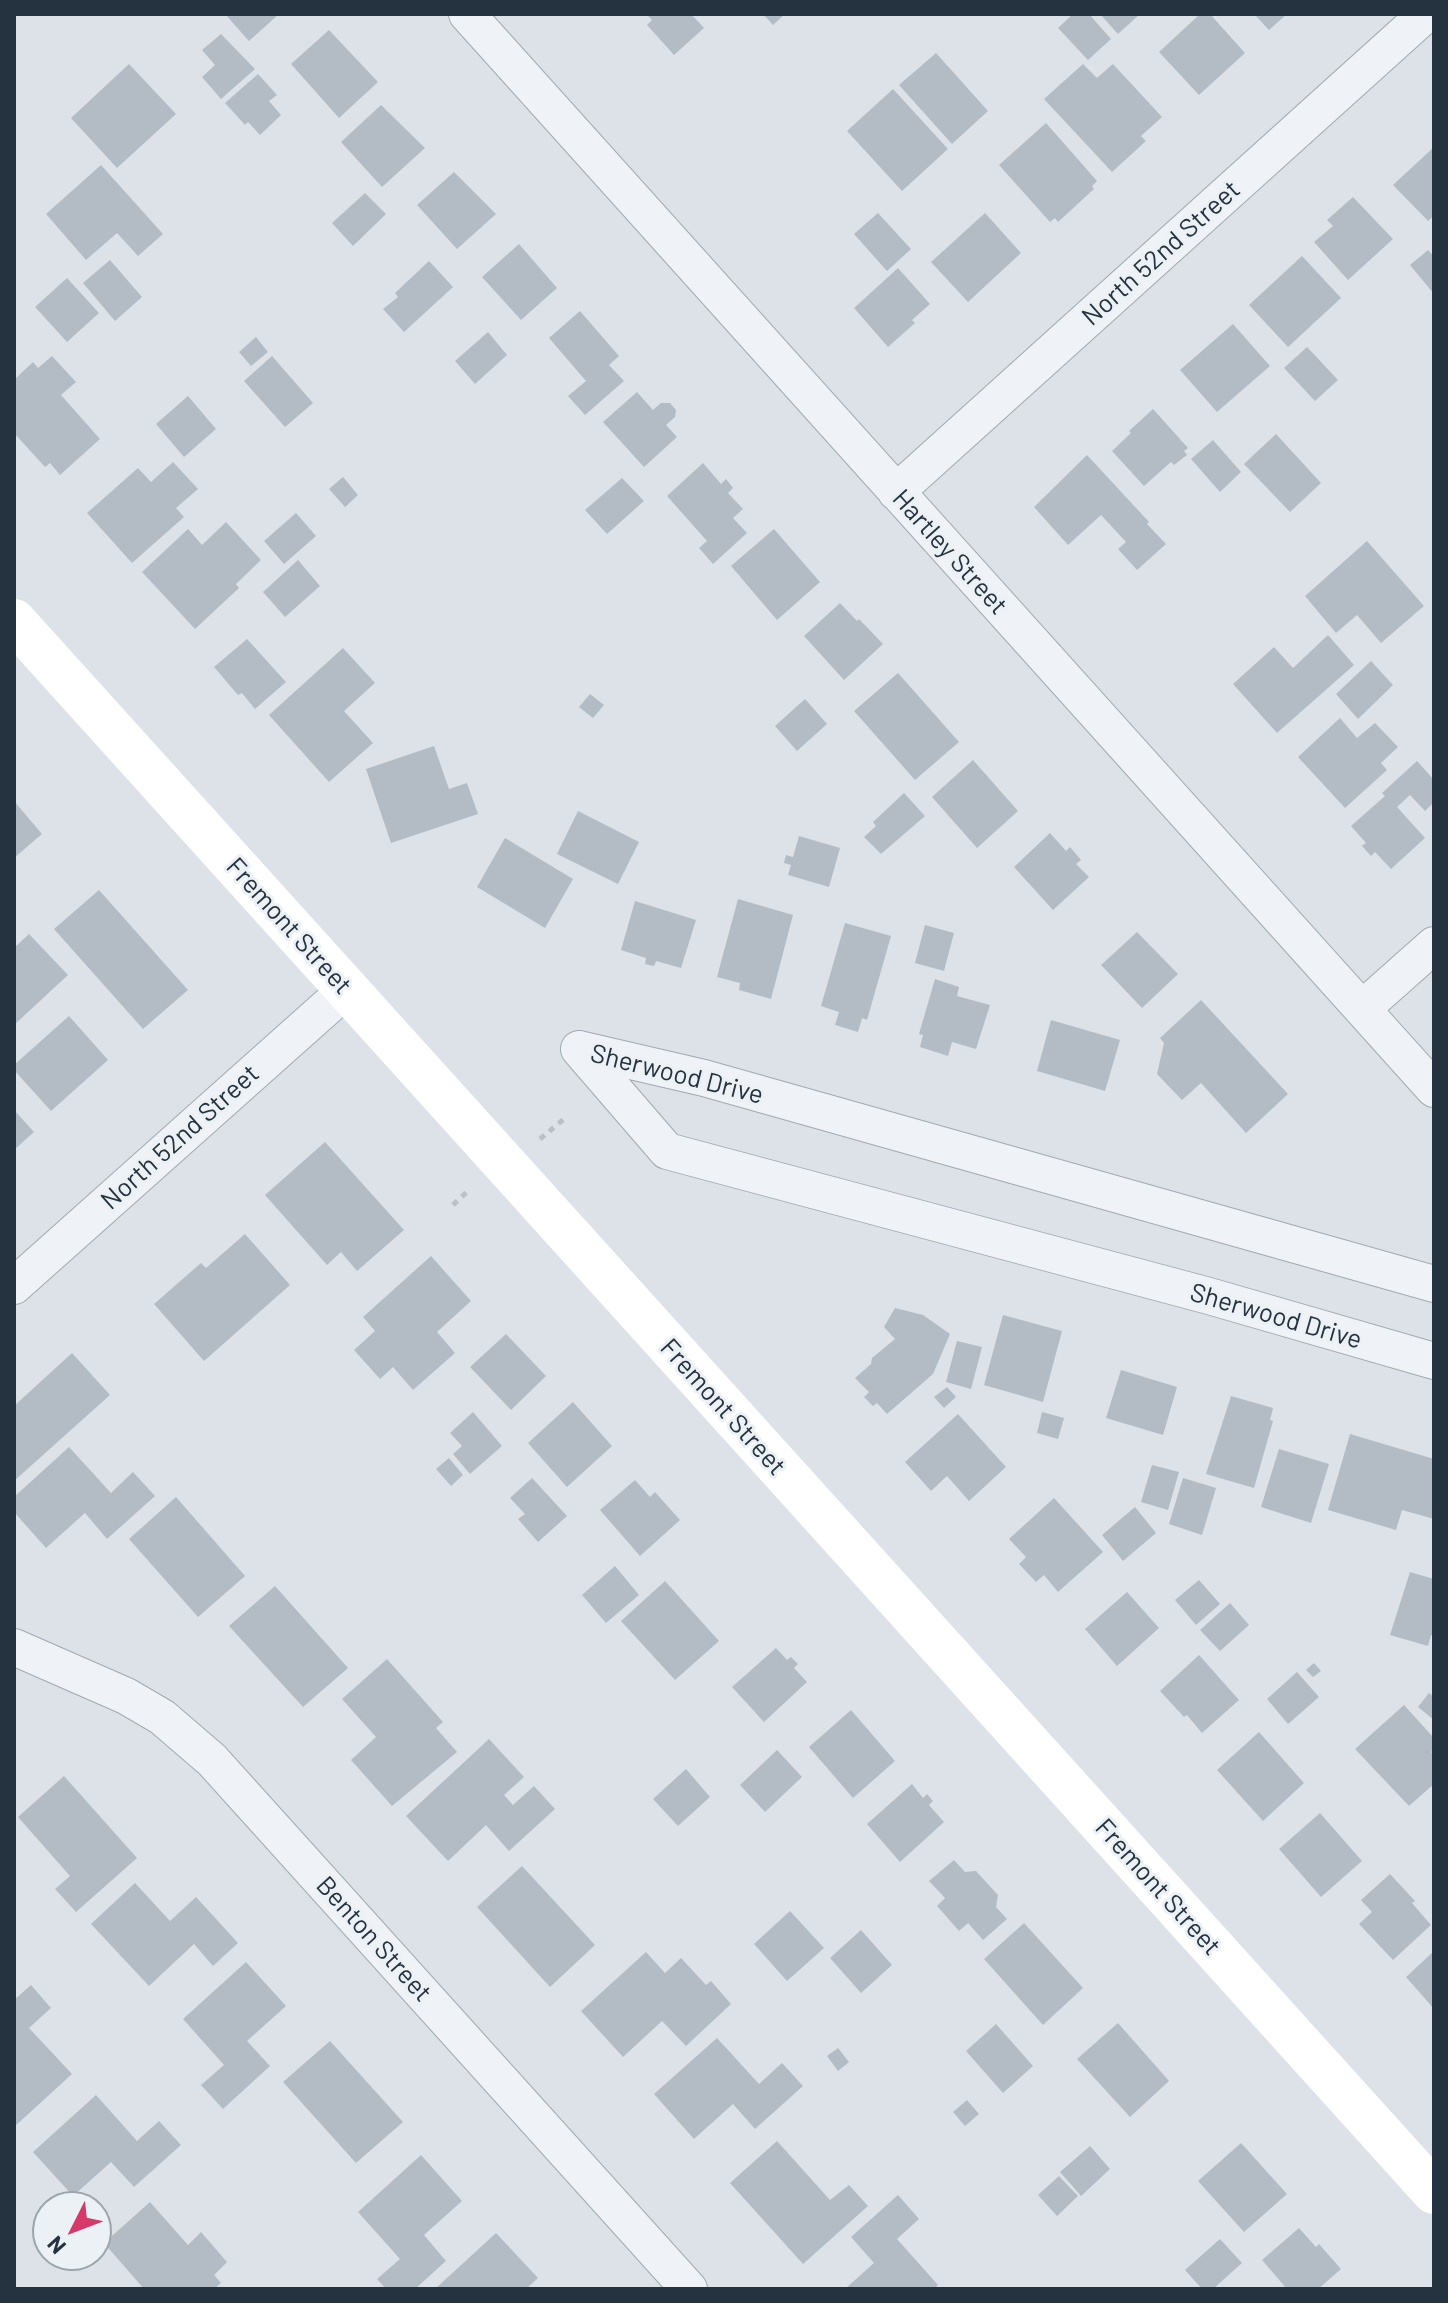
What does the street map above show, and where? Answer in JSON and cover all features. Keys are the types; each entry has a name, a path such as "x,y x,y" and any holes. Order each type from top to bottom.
{"street":[{"name":"Hartley Street","path":"467,14 1434,1089"},
{"name":"North 52nd Street","path":"896,492 1426,14"},
{"name":"Fremont Street","path":"14,621 1434,2192"},
{"path":"1362,1009 1434,945"},
{"name":"North 52nd Street","path":"14,1286 346,990"},
{"name":"Sherwood Drive","path":"1434,1284 719,1082 579,1049 667,1151 1209,1296 1434,1361"},
{"name":"Benton Street","path":"14,1647 126,1696 162,1717 212,1760 689,2289"}],"building":[{"path":"225,14 279,14 249,41"},
{"path":"646,14 691,14 704,28 674,55 647,25 652,20"},
{"path":"763,14 785,14 773,25"},
{"path":"1073,14 1089,14 1111,39 1088,60 1058,28"},
{"path":"1100,14 1140,14 1118,34"},
{"path":"1200,14 1210,14 1245,53 1199,95 1159,52"},
{"path":"1254,14 1287,14 1269,30"},
{"path":"329,30 378,82 339,118 291,64"},
{"path":"221,34 255,69 221,99 202,77 215,65 202,50"},
{"path":"936,53 988,111 952,144 899,85"},
{"path":"129,64 176,114 117,168 71,118"},
{"path":"1083,64 1097,78 1113,64 1162,117 1141,136 1146,141 1112,172 1044,99"},
{"path":"258,74 277,95 269,101 281,115 260,135 248,122 245,125 225,103"},
{"path":"893,89 948,149 902,191 847,131"},
{"path":"381,105 425,148 382,187 341,142"},
{"path":"1046,123 1097,181 1092,186 1094,189 1058,222 1055,218 1050,222 999,165"},
{"path":"1434,147 1434,216 1428,221 1393,185"},
{"path":"101,165 163,234 138,256 117,233 86,260 46,214"},
{"path":"454,172 496,214 457,249 417,205"},
{"path":"365,193 386,214 353,246 332,223"},
{"path":"1353,197 1393,239 1348,280 1314,242 1333,226 1327,220"},
{"path":"878,213 911,249 887,271 854,234"},
{"path":"985,213 1021,253 968,302 931,262"},
{"path":"519,244 557,288 521,320 482,277"},
{"path":"1428,250 1434,256 1434,294 1410,265"},
{"path":"1302,256 1341,298 1288,347 1249,305"},
{"path":"110,260 142,297 115,321 83,283"},
{"path":"429,261 453,287 404,332 383,309 398,297 395,293"},
{"path":"898,268 930,304 912,320 915,323 888,347 854,308"},
{"path":"67,278 99,313 67,342 35,307"},
{"path":"580,311 619,356 609,365 624,381 585,415 568,396 586,381 549,338"},
{"path":"1233,324 1270,366 1217,412 1180,370"},
{"path":"488,332 507,355 475,384 455,361"},
{"path":"256,337 268,352 251,366 239,352"},
{"path":"1307,347 1338,380 1315,401 1284,368"},
{"path":"52,356 76,382 61,395 100,439 60,475 50,463 45,467 14,433 14,380 33,362 38,368"},
{"path":"272,356 313,403 285,427 244,381"},
{"path":"637,392 653,410 661,403 670,403 676,410 675,417 666,425 677,437 644,467 603,422"},
{"path":"188,396 216,429 184,457 156,424"},
{"path":"1153,409 1188,448 1184,451 1187,455 1174,465 1171,462 1144,486 1112,451"},
{"path":"1276,434 1321,483 1290,512 1244,464"},
{"path":"1213,440 1241,472 1220,492 1191,459"},
{"path":"1087,455 1166,544 1137,570 1118,549 1126,542 1101,515 1068,545 1034,507"},
{"path":"173,462 198,489 176,508 184,517 132,563 87,513 138,468 151,482"},
{"path":"703,463 721,484 726,479 733,488 728,493 743,509 733,518 747,533 713,564 699,548 707,541 667,496"},
{"path":"343,477 358,495 345,507 329,489"},
{"path":"622,478 644,501 607,534 585,510"},
{"path":"296,513 316,536 284,564 264,541"},
{"path":"226,522 261,560 236,584 239,588 195,629 142,572 188,529 202,545"},
{"path":"774,529 820,582 777,620 731,566"},
{"path":"1367,541 1424,606 1381,643 1357,615 1336,633 1305,596"},
{"path":"298,560 320,586 285,617 263,592"},
{"path":"840,603 883,644 844,680 804,636"},
{"path":"1328,635 1354,665 1277,733 1233,684 1274,647 1293,668"},
{"path":"247,639 286,682 255,709 214,667"},
{"path":"343,648 375,683 344,711 373,743 329,782 269,715"},
{"path":"1371,661 1393,685 1358,719 1336,694"},
{"path":"898,673 959,742 915,780 854,711"},
{"path":"590,694 604,705 593,718 579,707"},
{"path":"805,699 827,724 797,751 775,726"},
{"path":"1340,718 1357,738 1375,723 1398,747 1381,763 1387,770 1345,808 1298,757"},
{"path":"434,746 449,789 467,783 478,814 391,843 366,769"},
{"path":"973,760 1018,811 977,848 932,797"},
{"path":"1417,761 1434,780 1434,802 1425,811 1410,795 1397,807 1425,838 1391,869 1375,852 1371,856 1362,846 1366,843 1351,826 1385,796 1382,793"},
{"path":"904,793 925,816 881,854 864,837 876,826 873,822"},
{"path":"14,801 42,834 14,858"},
{"path":"578,811 639,842 618,884 557,854"},
{"path":"1050,833 1066,851 1070,847 1081,860 1076,864 1089,877 1053,910 1014,867"},
{"path":"799,836 840,848 829,887 788,875 791,865 784,863 786,855 793,857"},
{"path":"505,838 573,879 545,928 477,887"},
{"path":"99,890 188,990 143,1029 54,929"},
{"path":"738,899 793,915 771,999 739,990 740,983 717,977"},
{"path":"635,901 696,920 681,968 656,961 654,966 645,964 646,958 621,950"},
{"path":"845,923 891,936 867,1020 862,1018 858,1032 835,1025 839,1012 821,1006"},
{"path":"925,925 954,933 944,971 915,963"},
{"path":"1137,932 1178,974 1142,1008 1101,965"},
{"path":"29,934 68,975 14,1025 14,948"},
{"path":"935,979 959,987 957,996 990,1005 976,1049 952,1042 948,1056 920,1047 923,1035 919,1034"},
{"path":"1201,1000 1288,1094 1246,1133 1201,1083 1182,1100 1157,1074 1164,1043 1160,1038"},
{"path":"69,1016 108,1060 51,1111 14,1070 14,1065"},
{"path":"1051,1020 1120,1040 1105,1091 1037,1071"},
{"path":"14,1110 34,1132 14,1150"},
{"path":"325,1142 404,1230 357,1271 341,1252 327,1265 265,1195"},
{"path":"245,1234 290,1285 204,1361 154,1304 201,1263 206,1268"},
{"path":"431,1256 471,1301 437,1332 455,1353 413,1390 393,1367 380,1379 354,1350 375,1331 363,1317"},
{"path":"895,1308 923,1315 950,1334 933,1374 887,1414 877,1403 873,1406 864,1397 869,1392 855,1378 871,1364 872,1358 895,1339 884,1327"},
{"path":"1003,1315 1062,1331 1043,1402 984,1385"},
{"path":"506,1334 546,1376 511,1410 470,1367"},
{"path":"957,1341 982,1347 971,1389 946,1382"},
{"path":"72,1353 110,1395 14,1481 14,1406"},
{"path":"1121,1370 1177,1387 1163,1435 1106,1418"},
{"path":"947,1387 956,1397 944,1408 934,1397"},
{"path":"1231,1396 1273,1408 1270,1420 1273,1421 1254,1488 1206,1474"},
{"path":"573,1402 612,1446 567,1487 528,1443"},
{"path":"473,1412 502,1446 470,1474 453,1454 462,1446 450,1433"},
{"path":"1042,1412 1064,1418 1058,1439 1037,1433"},
{"path":"958,1414 1006,1467 969,1501 947,1476 931,1491 905,1462"},
{"path":"1350,1434 1434,1459 1434,1519 1402,1510 1396,1530 1328,1510"},
{"path":"69,1447 111,1493 133,1472 155,1496 107,1539 85,1513 46,1548 14,1512 14,1497"},
{"path":"1279,1449 1329,1464 1311,1523 1261,1507"},
{"path":"449,1458 463,1475 451,1486 436,1469"},
{"path":"1152,1465 1179,1472 1168,1510 1141,1502"},
{"path":"532,1478 567,1516 538,1542 518,1519 525,1514 510,1498"},
{"path":"1183,1478 1216,1488 1202,1535 1169,1524"},
{"path":"635,1480 650,1497 655,1492 680,1520 640,1556 600,1510"},
{"path":"176,1497 245,1576 198,1617 129,1539"},
{"path":"1054,1498 1103,1552 1058,1592 1044,1575 1036,1582 1019,1564 1026,1557 1009,1539"},
{"path":"1135,1507 1156,1533 1123,1561 1102,1535"},
{"path":"615,1566 639,1595 606,1623 582,1595"},
{"path":"1410,1572 1434,1579 1434,1636 1431,1635 1428,1646 1390,1635"},
{"path":"1199,1580 1220,1604 1196,1625 1175,1600"},
{"path":"665,1581 719,1641 675,1680 621,1621"},
{"path":"275,1586 348,1668 303,1707 229,1626"},
{"path":"1127,1592 1159,1628 1117,1666 1085,1629"},
{"path":"1230,1603 1249,1625 1220,1651 1200,1630"},
{"path":"776,1648 787,1660 791,1657 798,1664 794,1668 807,1682 764,1722 732,1687"},
{"path":"1199,1655 1239,1700 1202,1733 1160,1691"},
{"path":"387,1659 443,1722 436,1728 457,1752 392,1806 351,1760 376,1737 342,1699"},
{"path":"1314,1663 1321,1671 1313,1677 1306,1670"},
{"path":"1297,1672 1319,1697 1288,1724 1267,1699"},
{"path":"1429,1693 1434,1697 1434,1720 1418,1707"},
{"path":"1404,1705 1434,1738 1431,1752 1434,1755 1434,1784 1409,1806 1355,1749"},
{"path":"851,1710 895,1761 853,1798 809,1747"},
{"path":"1259,1732 1304,1783 1263,1821 1217,1770"},
{"path":"489,1739 524,1777 504,1795 513,1805 534,1786 555,1809 509,1851 486,1825 448,1861 406,1816"},
{"path":"777,1750 802,1777 765,1812 740,1785"},
{"path":"686,1769 710,1797 678,1826 653,1799"},
{"path":"64,1776 137,1858 76,1912 55,1889 70,1876 18,1817"},
{"path":"912,1784 923,1798 927,1794 933,1801 929,1805 944,1822 900,1862 867,1824"},
{"path":"1320,1813 1362,1861 1321,1897 1279,1849"},
{"path":"954,1860 965,1872 976,1871 998,1895 996,1907 1007,1919 983,1940 968,1923 959,1931 937,1906 945,1898 929,1881"},
{"path":"522,1866 595,1945 550,1987 477,1907"},
{"path":"1390,1874 1415,1901 1412,1903 1431,1925 1393,1960 1359,1924 1372,1912 1361,1900"},
{"path":"135,1883 170,1921 196,1897 238,1943 213,1966 194,1944 149,1986 91,1924"},
{"path":"790,1911 824,1948 787,1981 754,1944"},
{"path":"1024,1923 1083,1988 1043,2025 984,1959"},
{"path":"861,1930 892,1965 861,1993 830,1958"},
{"path":"1434,1951 1434,2009 1406,1977"},
{"path":"646,1952 665,1973 681,1958 706,1985 711,1981 731,2004 686,2046 662,2021 623,2057 581,2011"},
{"path":"246,1962 286,2006 247,2041 270,2066 223,2109 201,2085 224,2065 183,2019"},
{"path":"31,1985 51,2008 29,2028 72,2074 14,2127 14,2000"},
{"path":"1118,2023 1169,2081 1130,2117 1077,2059"},
{"path":"996,2024 1033,2066 1003,2093 966,2051"},
{"path":"717,2038 759,2084 782,2063 803,2086 755,2129 733,2104 694,2139 654,2094"},
{"path":"330,2041 403,2122 356,2163 283,2082"},
{"path":"838,2048 849,2062 838,2071 827,2056"},
{"path":"96,2095 137,2141 159,2121 181,2145 134,2187 111,2162 79,2191 68,2191 33,2152"},
{"path":"967,2100 979,2114 965,2126 953,2112"},
{"path":"777,2141 830,2200 849,2185 868,2206 803,2264 730,2183"},
{"path":"1241,2143 1287,2194 1244,2232 1198,2181"},
{"path":"1090,2146 1110,2169 1081,2196 1060,2172"},
{"path":"421,2155 462,2201 424,2235 446,2261 415,2289 386,2289 377,2279 400,2259 358,2212"},
{"path":"1059,2176 1078,2196 1057,2216 1038,2195"},
{"path":"898,2195 919,2219 897,2239 938,2285 934,2289 845,2289 874,2263 851,2237"},
{"path":"150,2202 188,2245 201,2232 227,2262 214,2275 221,2283 214,2289 144,2289 112,2252 112,2236"},
{"path":"1299,2228 1316,2247 1319,2244 1341,2269 1318,2289 1287,2289 1262,2260"},
{"path":"496,2233 538,2278 526,2289 435,2289"},
{"path":"1220,2239 1242,2263 1213,2289 1202,2289 1185,2270"}]}
